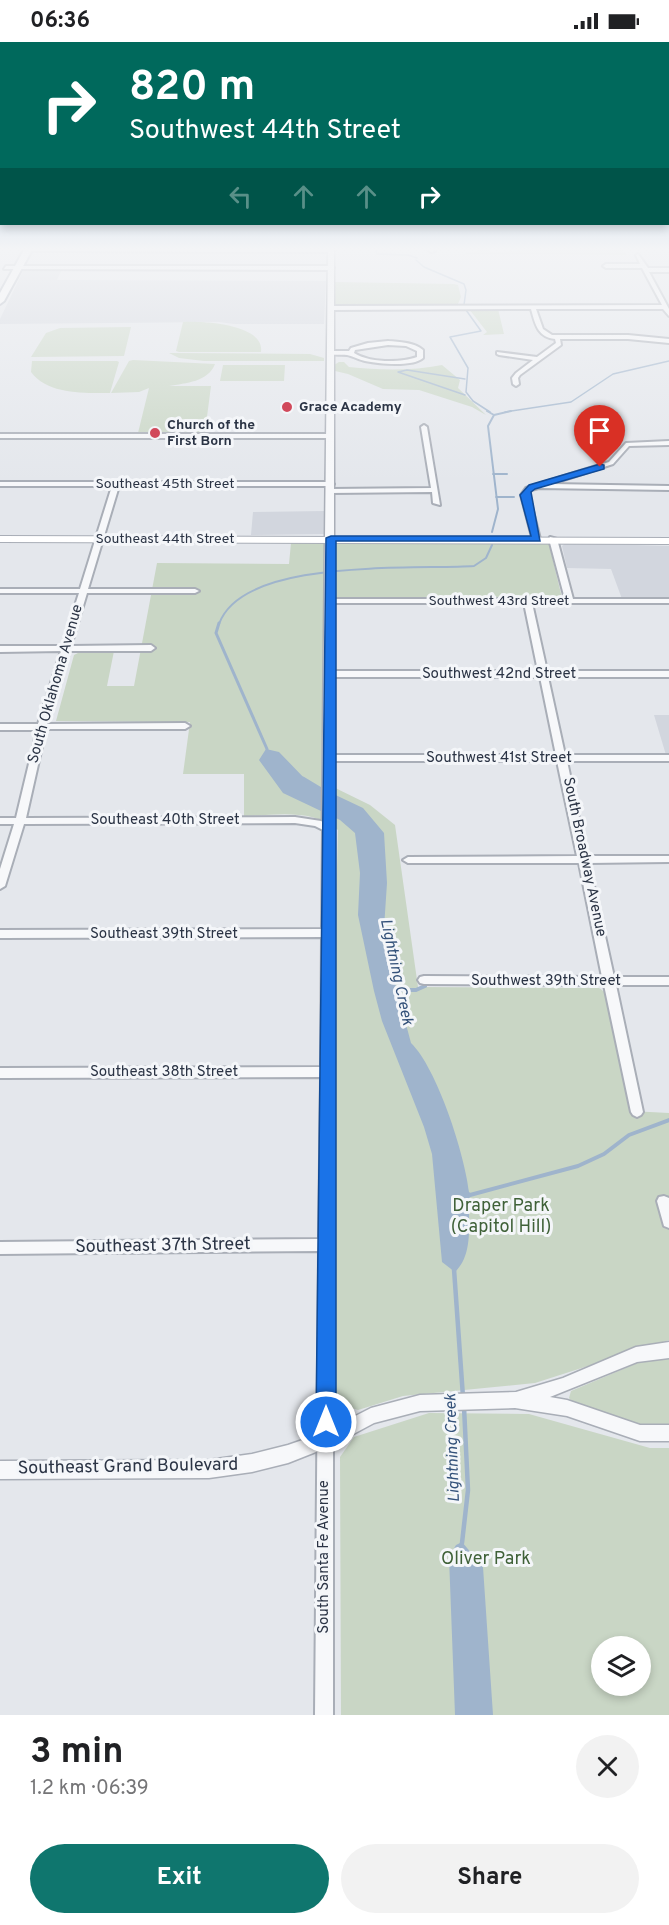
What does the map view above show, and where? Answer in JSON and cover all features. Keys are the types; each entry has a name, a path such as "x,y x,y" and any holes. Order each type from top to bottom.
{"main road":[{"name":"Southeast 44th Street","path":"0,539 331,538 669,541"}],"street":[{"name":"South Santa Fe Avenue","path":"324,1715 331,326"},
{"path":"540,326 542,333 557,338 628,337 669,341"},
{"path":"516,384 515,378 518,374 559,344 557,338"},
{"path":"331,353 351,353 358,359 391,361 417,360 421,354 420,350 412,345 377,344 359,346 351,353"},
{"path":"499,353 536,359"},
{"path":"424,427 437,503"},
{"path":"0,436 330,436"},
{"path":"536,539 525,495 528,489 611,464 617,460 624,446 669,443"},
{"name":"Southeast 45th Street","path":"0,484 434,490"},
{"name":"South Oklahoma Avenue","path":"0,886 20,821 42,727 68,648 82,591 116,484"},
{"path":"538,485 558,488 669,488"},
{"path":"553,539 570,601"},
{"path":"0,591 195,591"},
{"name":"Southwest 43rd Street","path":"330,601 669,601"},
{"name":"South Broadway Avenue","path":"528,602 637,1112"},
{"path":"0,649 151,648"},
{"name":"Southwest 42nd Street","path":"330,674 669,674"},
{"path":"0,727 185,726"},
{"name":"Southwest 41st Street","path":"329,758 669,758"},
{"name":"Southeast 40th Street","path":"0,821 295,820 317,823 328,828"},
{"path":"408,860 669,859"},
{"name":"Southeast 39th Street","path":"0,934 328,933"},
{"name":"Southwest 39th Street","path":"424,980 669,981"},
{"name":"Southeast 38th Street","path":"0,1073 327,1072"},
{"path":"664,1201 669,1222"},
{"name":"Southeast 37th Street","path":"0,1248 327,1245"},
{"path":"515,1400 565,1384 636,1356 669,1350"},
{"path":"515,1400 567,1408 640,1433 669,1434"},
{"name":"Southeast Grand Boulevard","path":"0,1470 208,1469 234,1466 288,1454 325,1440 348,1426 377,1414 420,1403 515,1400"}],"shaded area":[{"path":"325,511 325,534 251,535 253,512"},
{"path":"566,543 669,546 669,599 622,599 611,569 567,568 562,546"},
{"path":"654,715 669,715 669,755 666,755"}],"green space":[{"path":"182,326 231,326 253,335 260,343 261,352 179,352 176,351"},
{"path":"482,326 502,326 504,334 483,335 487,332"},
{"path":"131,327 124,356 31,357 46,333 60,328"},
{"path":"169,353 310,354 324,358 324,361 204,361 179,358"},
{"path":"32,361 119,362 110,393 90,393 57,389 47,385 31,372"},
{"path":"129,361 215,364 212,370 202,378 169,386 211,386 205,432 138,433 149,388 139,392 111,393"},
{"path":"344,362 349,367 384,369 442,365 460,380 458,388 486,415 472,407 419,390 383,389 335,371 334,365"},
{"path":"223,365 285,365 284,381 220,381"},
{"name":"Draper Park (Capitol Hill)","path":"291,543 549,544 562,598 325,598 321,781 370,805 395,825 418,987 599,988 606,993 630,1111 669,1113 669,1340 535,1383 403,1396 358,1410 339,1404 334,1395 335,941 338,830 317,818 293,814 244,816 244,774 183,774 190,722 56,721 74,655 82,651 114,651 107,686 134,686 157,563 289,564"},
{"path":"669,1357 669,1426 638,1425 573,1403 569,1398 571,1391 640,1362"},
{"name":"Oliver Park","path":"429,1413 529,1414 650,1448 669,1448 669,1715 341,1715 340,1457 354,1437"}],"water":[{"path":"266,749 279,752 308,782 363,808 384,833 387,883 384,928 391,968 411,1043 421,1055 440,1091 456,1135 469,1192 473,1195 469,1198 468,1247 461,1265 455,1272 442,1262 432,1154 424,1127 382,1021 374,991 358,915 360,873 355,833 340,820 283,793 259,760"},
{"path":"462,1542 483,1567 493,1715 455,1715 449,1557 456,1545"}],"waterway":[{"path":"477,326 481,331 450,337 468,368 466,392 473,401 490,412"},
{"name":"Lightning Creek","path":"510,411 571,402 613,374 669,361"},
{"path":"465,379 407,370 398,372 465,395"},
{"path":"487,411 494,415"},
{"name":"Lightning Creek","path":"494,415 510,411"},
{"name":"Lightning Creek","path":"505,412 510,411"},
{"name":"Lightning Creek","path":"494,415 488,426 494,474"},
{"path":"494,474 507,474"},
{"name":"Lightning Creek","path":"494,474 497,497"},
{"name":"Lightning Creek","path":"492,532 498,509 497,497"},
{"path":"497,497 514,497"},
{"name":"Lightning Creek","path":"219,624 234,602 261,587 294,577 373,568 474,566 486,558 492,545"},
{"name":"Lightning Creek","path":"219,623 216,633 267,749"},
{"name":"Lightning Creek","path":"303,778 323,790"},
{"path":"395,990 416,990 425,986"},
{"path":"470,1195 578,1166 604,1154 629,1135 669,1120"},
{"name":"Lightning Creek","path":"454,1269 463,1397"},
{"name":"Lightning Creek","path":"462,1543 468,1490 464,1407"}],"place":[{"name":"Grace Academy","path":"287,407"},
{"name":"Church of the First Born","path":"155,433"}],"route":[{"path":"326,1422 331,538 536,539 526,491 532,487 600,467"}]}
